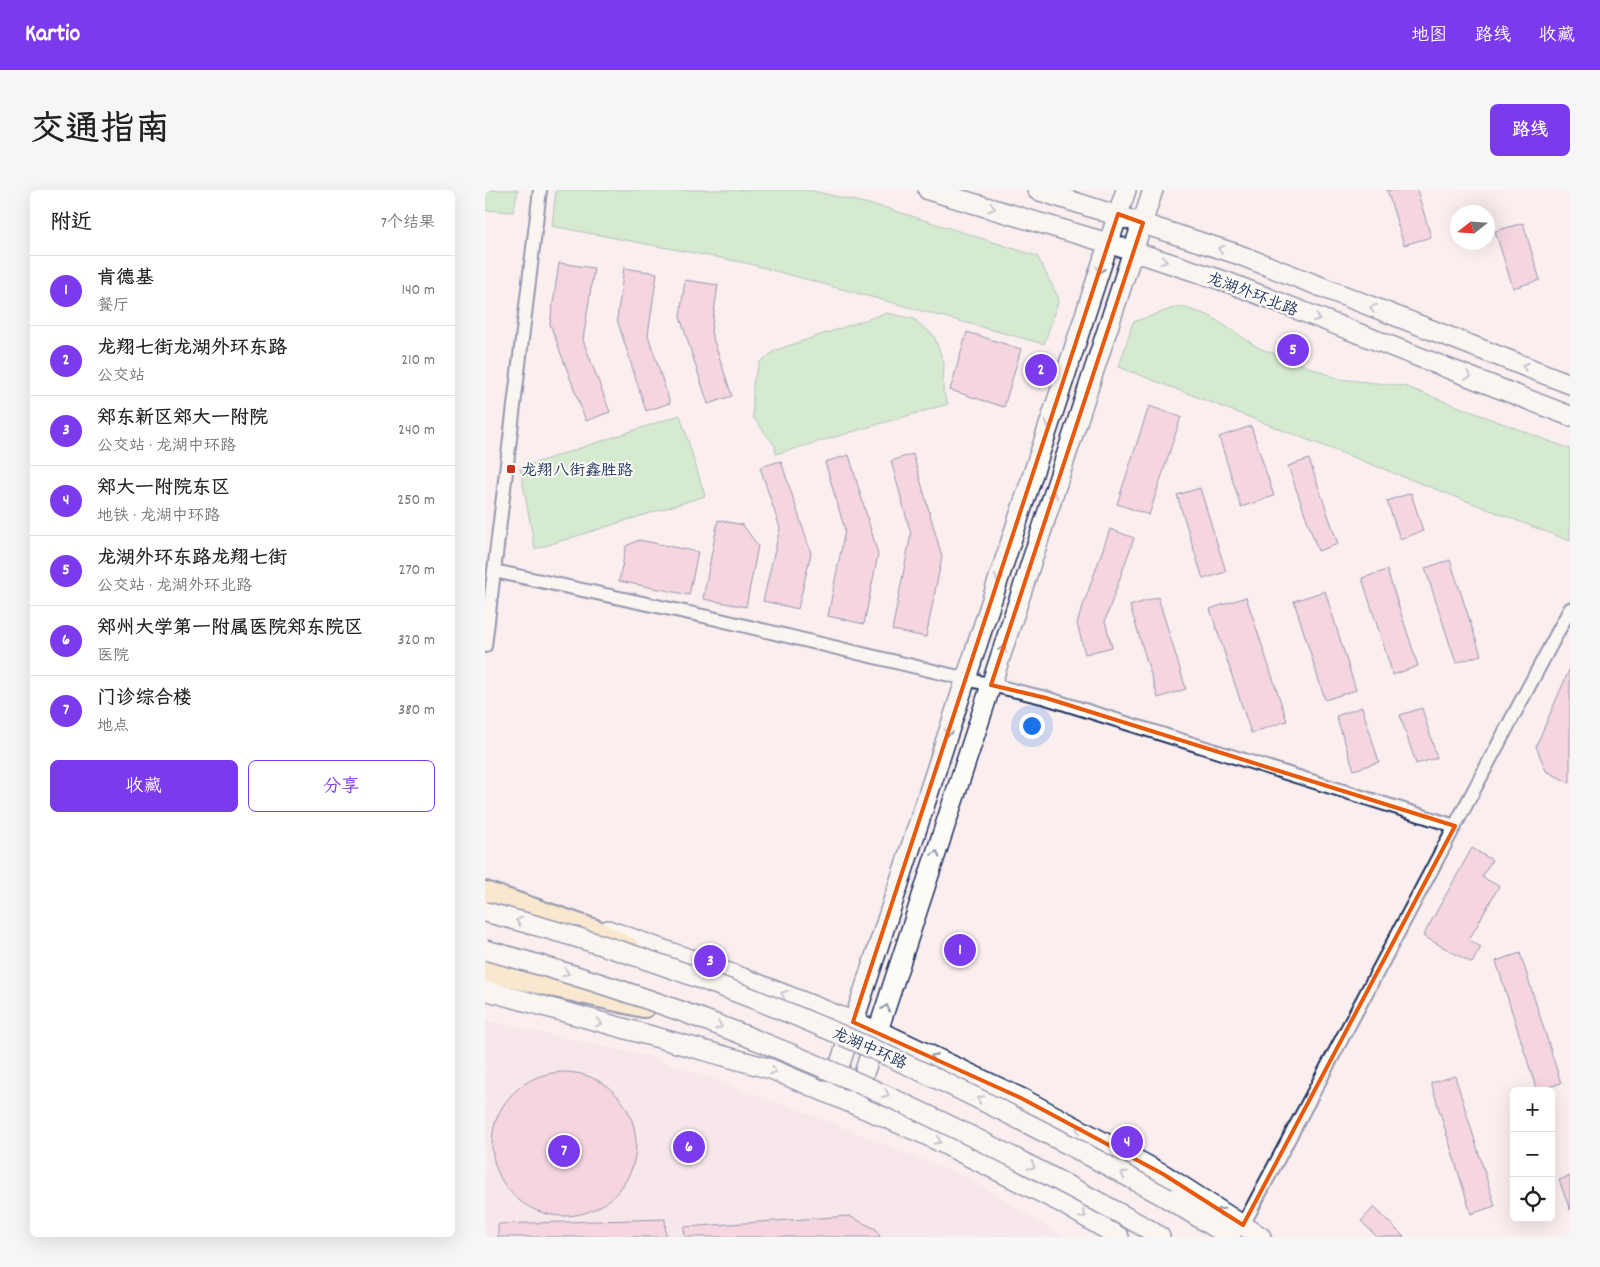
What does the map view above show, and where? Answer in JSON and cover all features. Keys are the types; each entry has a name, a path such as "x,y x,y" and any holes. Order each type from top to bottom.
{"highway":[{"path":"485,894 595,932 651,961"},
{"path":"485,969 699,1018"}],"street":[{"path":"485,646 540,190"},
{"name":"龙湖外环北路","path":"929,190 1108,243 1227,282 1570,416"},
{"name":"龙湖外环北路","path":"1037,190 1117,214 1237,254 1570,384"},
{"path":"830,1094 1125,190"},
{"path":"854,1104 1153,190"},
{"path":"494,571 708,617 1046,698 1455,826"},
{"path":"1237,1231 1570,610"},
{"path":"485,884 743,978 878,1032 1021,1098 1163,1174 1237,1231 1261,1237"},
{"name":"龙湖中环路","path":"485,912 567,934 651,961 793,1013 883,1053 1060,1139 1167,1198 1237,1231"},
{"path":"485,950 589,980 699,1018 892,1096 1022,1160 1154,1233"},
{"path":"485,990 771,1069 926,1134 1062,1203 1119,1237"}],"highlighted area":[{"path":"1118,214 1143,223 991,685 1046,698 1455,826 1243,1225 1163,1174 1021,1098 853,1022"}],"shaded area":[{"path":"485,1020 651,1057 815,1116 971,1179 1064,1237 485,1237"}],"green space":[{"path":"485,190 518,190 513,212 485,210"},
{"path":"556,190 808,190 886,208 1037,256 1059,299 1044,344 746,263 552,226"},
{"path":"1180,306 1210,316 1259,348 1340,379 1404,386 1570,449 1570,541 1119,367 1133,322"},
{"path":"886,313 914,319 934,336 944,363 943,392 948,404 776,454 775,446 753,417 753,382 760,362 776,350"},
{"path":"680,415 705,496 535,549 520,468"}],"building":[{"path":"1387,190 1417,190 1431,237 1404,245"},
{"path":"1523,223 1540,280 1513,288 1495,231"},
{"path":"559,263 594,268 583,340 610,412 586,421 550,324"},
{"path":"624,268 657,273 648,335 670,403 646,411 617,319"},
{"path":"685,280 718,285 711,332 732,396 708,404 680,317"},
{"path":"967,332 1021,349 1004,407 950,390"},
{"path":"1149,406 1181,417 1149,515 1117,504"},
{"path":"1251,426 1274,496 1241,507 1219,437"},
{"path":"913,454 942,557 926,637 892,630 911,534 891,461"},
{"path":"849,455 878,554 864,624 828,616 845,530 825,462"},
{"path":"1309,459 1338,544 1318,551 1288,466"},
{"path":"781,461 811,553 798,609 763,601 780,528 760,467"},
{"path":"1200,488 1226,572 1203,579 1177,495"},
{"path":"1411,493 1423,531 1400,539 1387,501"},
{"path":"718,520 743,525 758,546 746,607 703,599"},
{"path":"1110,529 1134,538 1105,621 1112,647 1085,654 1077,623"},
{"path":"639,540 698,552 689,595 619,581 626,546"},
{"path":"1450,560 1481,655 1456,663 1425,568"},
{"path":"1387,570 1418,666 1393,675 1362,578"},
{"path":"1325,591 1356,690 1325,700 1294,601"},
{"path":"1158,597 1186,689 1158,698 1130,606"},
{"path":"1246,597 1287,721 1251,733 1210,609"},
{"path":"1570,668 1570,783 1546,771 1536,746"},
{"path":"1362,707 1379,762 1354,770 1336,716"},
{"path":"1422,708 1437,758 1416,764 1400,715"},
{"path":"1472,848 1492,860 1482,877 1499,886 1469,940 1481,947 1472,963 1423,936"},
{"path":"1520,953 1561,1083 1549,1087 1536,1087 1496,961"},
{"path":"564,1072 592,1077 615,1093 631,1116 636,1144 631,1172 615,1195 592,1211 564,1216 536,1211 513,1195 497,1172 492,1144 497,1116 513,1093 536,1077"},
{"path":"1455,1076 1495,1206 1471,1214 1431,1083"},
{"path":"1570,1176 1570,1210 1559,1180"},
{"path":"1374,1207 1404,1237 1377,1237 1361,1221"},
{"path":"849,1216 876,1229 880,1237 685,1237 684,1227"},
{"path":"665,1219 666,1237 498,1237 498,1224"}],"place":[{"name":"龙湖外环东路龙翔七街","path":"1293,350"},
{"name":"龙翔七街龙湖外环东路","path":"1041,370"},
{"name":"龙翔八街鑫胜路","path":"511,469"},
{"name":"肯德基","path":"960,950"},
{"name":"郑东新区郑大一附院","path":"710,961"},
{"name":"郑大一附院东区","path":"1127,1142"},
{"name":"郑州大学第一附属医院郑东院区","path":"689,1147"},
{"name":"门诊综合楼","path":"564,1151"}]}
